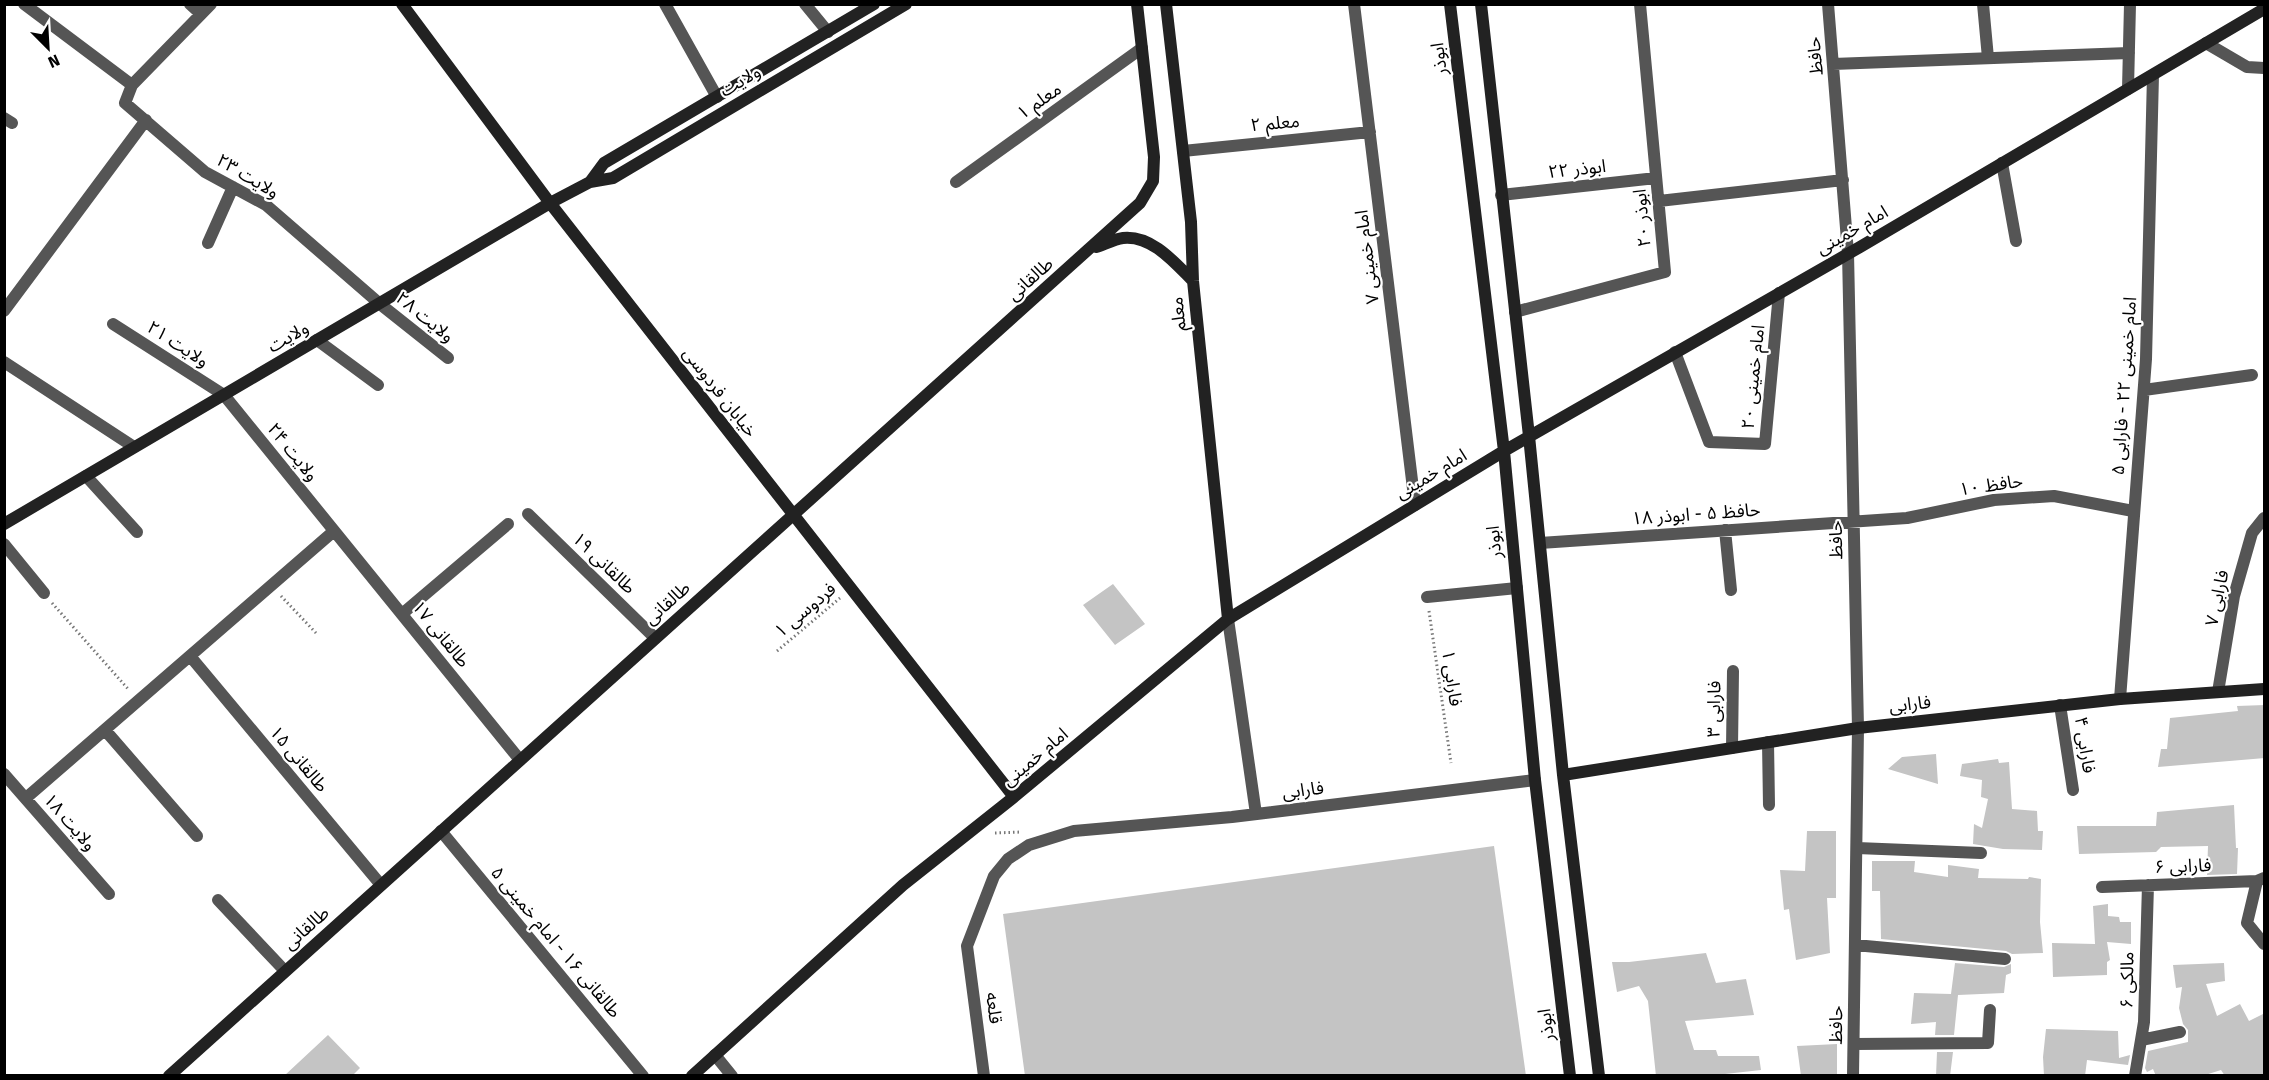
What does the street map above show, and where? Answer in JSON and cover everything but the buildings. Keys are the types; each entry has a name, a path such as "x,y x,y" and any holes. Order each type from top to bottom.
{"main road":[{"name":"خیابان فردوسی","path":"402,4 550,203 1014,797"},
{"name":"ولایت","path":"590,182 604,163 874,4"},
{"name":"ولایت","path":"4,525 550,203 590,182 613,178 906,4"},
{"path":"1137,4 1142,48"},
{"name":"معلم","path":"1166,4 1191,222 1193,281 1228,619"},
{"name":"ابوذر","path":"1450,4 1504,451 1536,780 1570,1076"},
{"path":"1481,4 1529,436 1563,775 1599,1076"},
{"name":"امام خمینی","path":"692,1076 903,885 1014,797 1228,619 1529,436 2265,9"},
{"name":"طالقانی","path":"169,1076 1090,250 1140,202 1153,181 1153,139 1142,48"},
{"path":"1090,250 1124,237 1142,241 1162,250 1193,281"},
{"name":"فارابی","path":"1563,775 1858,728 2120,699 2265,689"}],"street":[{"path":"24,4 132,85 211,4"},
{"path":"190,4 201,14"},
{"path":"665,4 717,97"},
{"path":"806,4 828,32"},
{"name":"امام خمینی ۷","path":"1354,4 1415,505"},
{"name":"ابوذر ۲۰","path":"1515,312 1665,272 1640,4"},
{"name":"حافظ","path":"1828,4 1848,253 1858,728 1853,1076"},
{"path":"1983,4 1988,58"},
{"path":"2128,89 2130,4"},
{"path":"2206,43 2247,67 2265,68"},
{"name":"معلم ۱","path":"956,182 1142,48"},
{"path":"1833,64 2129,53"},
{"name":"امام خمینی ۲۲ - فارابی ۵","path":"2120,699 2146,359 2152,75"},
{"name":"ولایت ۲۳","path":"132,85 125,103 205,172 266,206 380,304"},
{"path":"4,311 146,120"},
{"name":"معلم ۲","path":"1183,151 1370,132"},
{"path":"2002,163 2016,241"},
{"name":"ابوذر ۲۲","path":"1501,195 1656,178"},
{"path":"1659,201 1843,180"},
{"path":"208,243 233,188"},
{"name":"امام خمینی ۲۰","path":"1675,352 1709,442 1765,444 1779,292"},
{"name":"ولایت ۲۸","path":"380,304 448,358"},
{"name":"ولایت ۲۱","path":"112,324 224,395"},
{"path":"317,340 378,385"},
{"path":"4,362 134,447"},
{"path":"2144,390 2252,375"},
{"name":"ولایت ۲۴","path":"224,395 334,531"},
{"path":"86,476 137,532"},
{"name":"حافظ ۱۰","path":"1854,520 1907,518 1994,500 2054,496 2133,511"},
{"name":"طالقانی ۱۹","path":"528,514 655,638"},
{"name":"فارابی ۷","path":"2218,692 2234,596 2252,533 2265,518"},
{"name":"حافظ ۵ - ابوذر ۱۸","path":"1540,543 1854,520"},
{"path":"402,614 508,524"},
{"path":"1725,530 1731,590"},
{"path":"26,798 334,531"},
{"name":"طالقانی ۱۷","path":"334,531 520,760"},
{"path":"4,544 44,593"},
{"path":"1427,597 1517,588"},
{"path":"1228,619 1256,814"},
{"name":"طالقانی ۱۵","path":"190,656 381,885"},
{"name":"فارابی ۳","path":"1732,748 1733,671"},
{"name":"فارابی ۴","path":"2060,705 2073,790"},
{"path":"105,730 197,836"},
{"path":"1768,742 1770,805"},
{"name":"ولایت ۱۸","path":"4,774 109,894"},
{"name":"فارابی","path":"968,946 994,876 1008,859 1029,845 1074,831 1256,814 1536,780"},
{"name":"طالقانی ۱۶ - امام خمینی ۵","path":"441,831 643,1076"},
{"path":"1857,848 1981,853"},
{"path":"2261,879 2247,923 2265,944"},
{"name":"فارابی ۶","path":"2102,886 2261,879"},
{"name":"مالکی ۶","path":"2135,1076 2144,1023 2148,885"},
{"path":"218,900 285,971"},
{"path":"1855,945 2005,959"},
{"name":"قلعه","path":"968,946 984,1076"},
{"path":"1854,1044 1988,1043 1990,1010"},
{"path":"2141,1040 2180,1032"},
{"path":"715,1055 732,1076"}],"path":[{"path":"271,586 316,633"},
{"name":"فردوسی ۱","path":"777,651 851,589"},
{"path":"44,593 138,700"},
{"name":"فارابی ۱","path":"1427,597 1451,763"}]}
